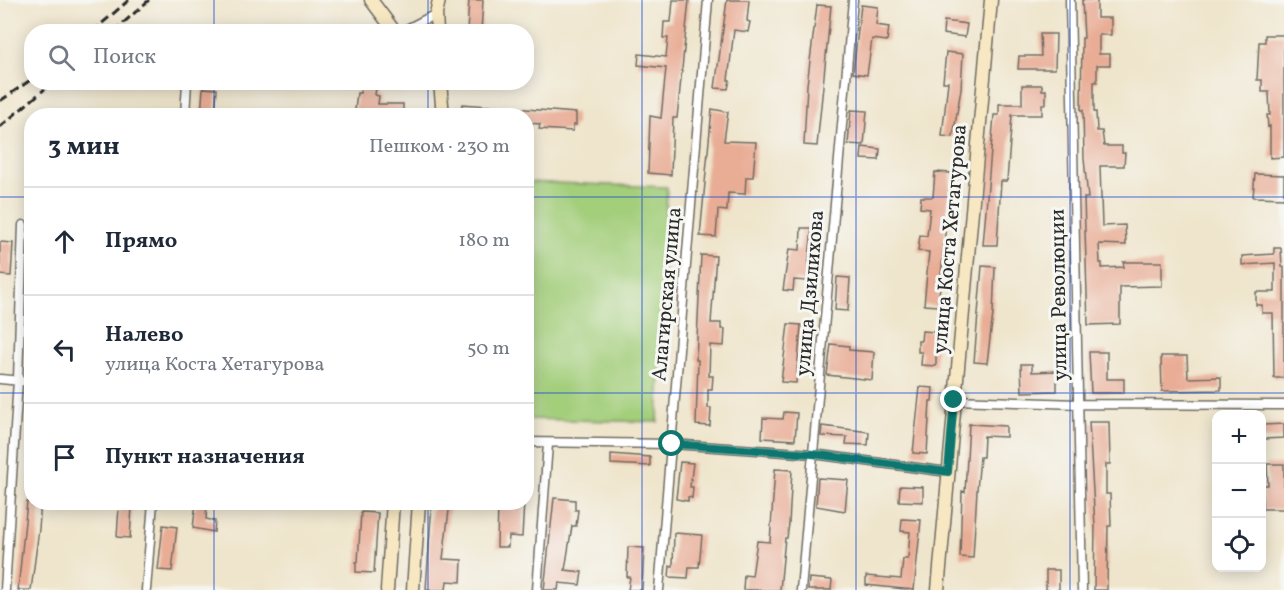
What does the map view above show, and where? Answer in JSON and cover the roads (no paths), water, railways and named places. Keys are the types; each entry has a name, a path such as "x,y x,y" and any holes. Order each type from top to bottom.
{"main road":[{"path":"371,0 389,24"},
{"path":"437,24 439,0"},
{"name":"улица Коста Хетагурова","path":"938,590 991,0"},
{"path":"434,108 437,90"},
{"path":"439,90 442,108"},
{"path":"387,590 392,510"},
{"path":"413,590 418,510"}],"street":[{"name":"Алагирская улица","path":"659,590 708,0"},
{"name":"улица Дзилихова","path":"801,590 853,0"},
{"name":"улица Революции","path":"1070,0 1082,590"},
{"path":"417,24 436,14"},
{"path":"185,108 187,90"},
{"path":"5,590 18,380 23,225"},
{"path":"0,379 24,381"},
{"path":"954,400 1078,404 1284,405"},
{"path":"534,443 672,444 813,454 948,472"},
{"path":"537,590 548,444"},
{"path":"146,590 152,510"}],"railway":[{"path":"101,24 129,0"},
{"path":"122,24 149,0"},
{"path":"0,101 24,84"},
{"path":"0,127 44,90"}]}
